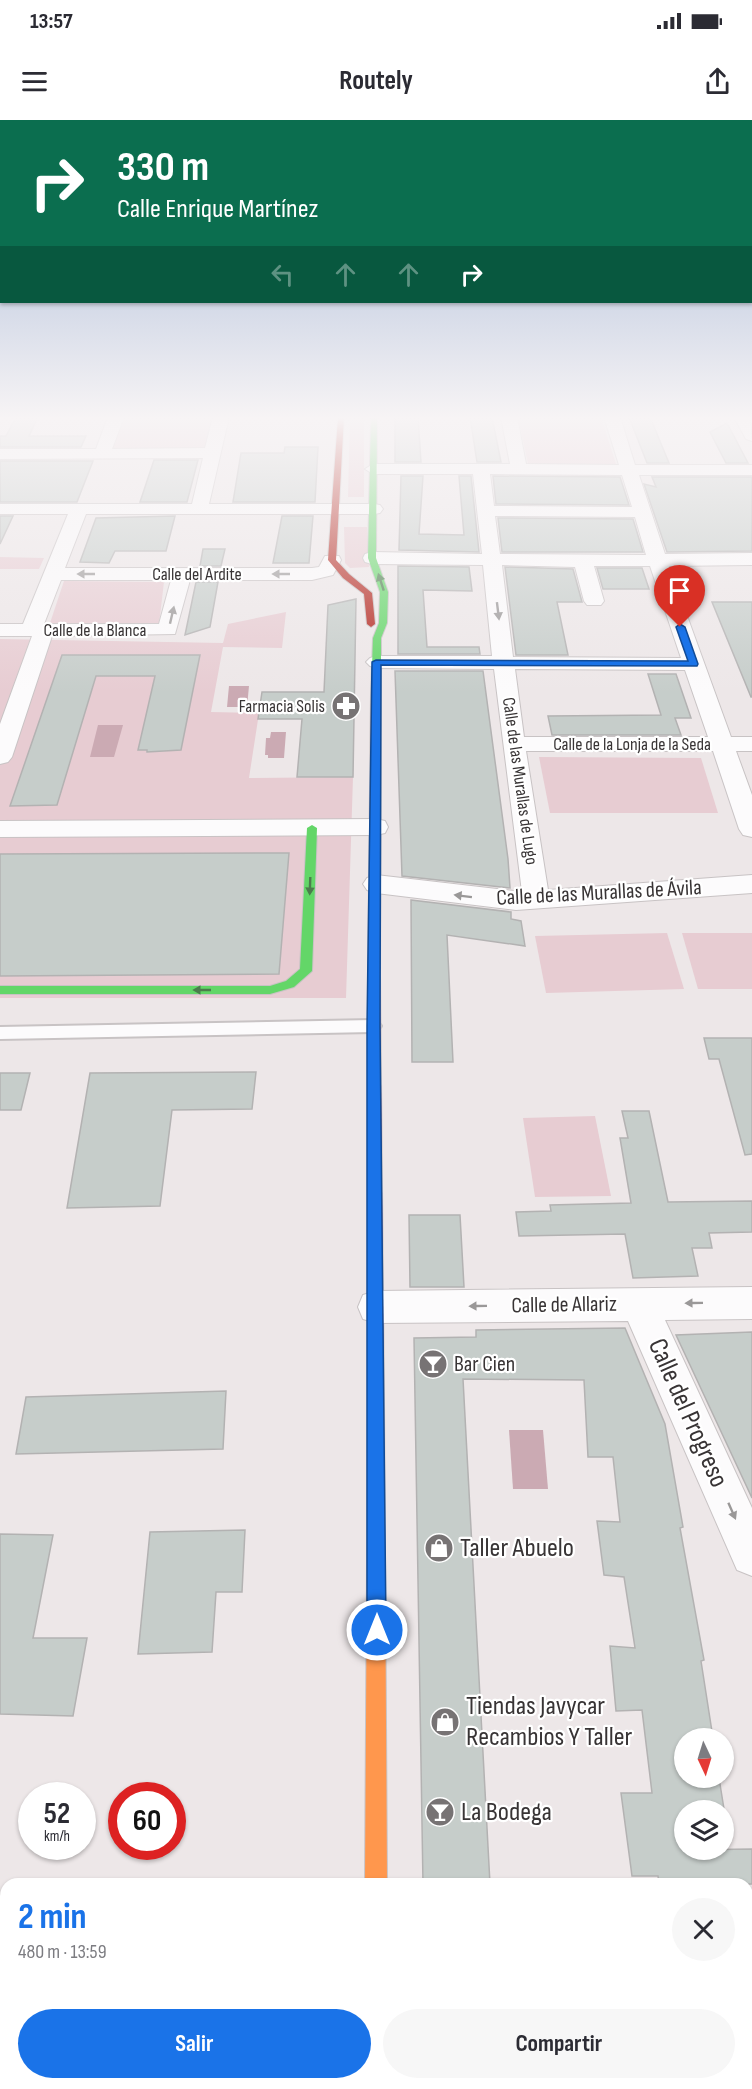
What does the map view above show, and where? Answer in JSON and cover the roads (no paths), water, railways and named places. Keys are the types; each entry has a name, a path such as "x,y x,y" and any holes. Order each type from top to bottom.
{"main road":[{"path":"334,509 333,560 346,576 368,593 371,628 377,638"},
{"path":"374,509 372,558 384,592 383,622 377,638 376,662 374,1026 376,1878"},
{"path":"0,990 270,990 297,982 306,971 312,828"}],"street":[{"path":"0,509 374,509"},
{"path":"0,757 37,630 78,509"},
{"path":"640,509 752,829"},
{"path":"486,510 641,512"},
{"name":"Calle de las Murallas de Lugo","path":"486,510 513,744 536,900"},
{"path":"372,558 583,561 752,559"},
{"name":"Calle del Ardite","path":"55,574 312,574 326,571 333,560"},
{"path":"583,561 594,601"},
{"name":"Calle de la Blanca","path":"0,630 168,630 182,574"},
{"path":"376,662 693,664"},
{"name":"Calle de la Lonja de la Seda","path":"513,744 752,744"},
{"path":"0,829 376,827"},
{"name":"Calle de las Murallas de Ávila","path":"376,884 502,901 752,884"},
{"name":"Calle de Allariz","path":"376,1307 752,1303"},
{"name":"Calle del Progreso","path":"639,1304 752,1555"}],"lane":[{"path":"0,1033 374,1026"}],"place":[{"name":"Farmacia Solis","path":"346,706"},
{"name":"Bar Cien","path":"433,1364"},
{"name":"Taller Abuelo","path":"439,1548"},
{"name":"Tiendas Javycar Recambios Y Taller","path":"445,1722"},
{"name":"La Bodega","path":"440,1812"}]}
